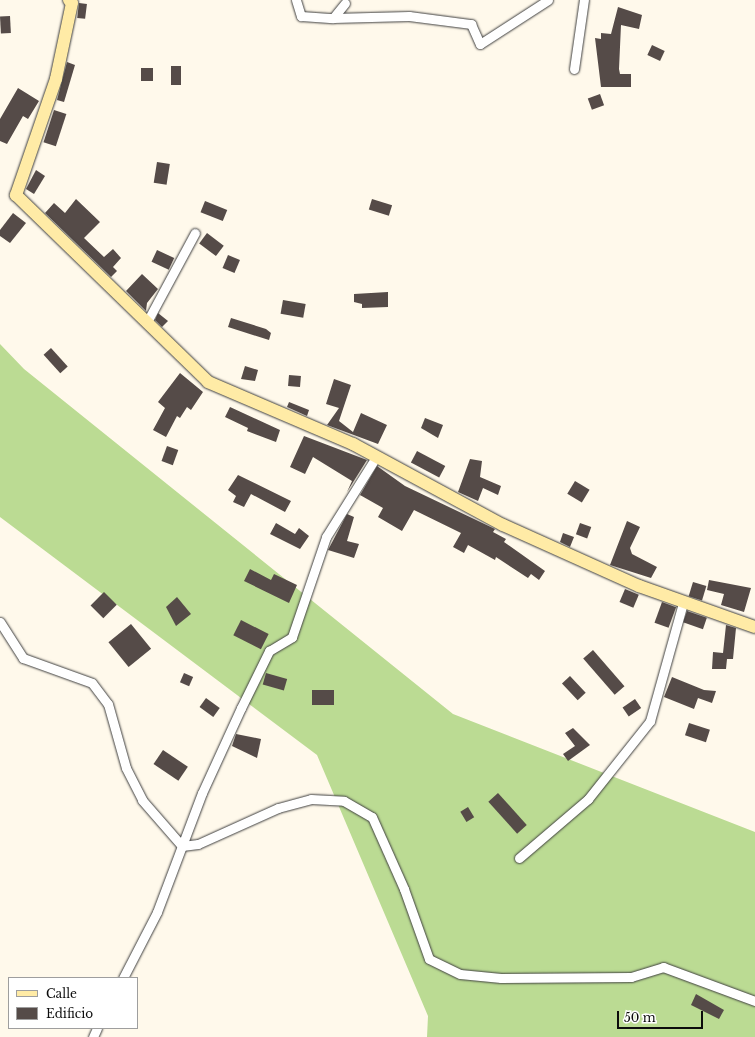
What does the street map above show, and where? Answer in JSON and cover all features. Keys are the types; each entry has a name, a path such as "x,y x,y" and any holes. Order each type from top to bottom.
{"street":[{"path":"296,0 301,16 333,18 409,16 470,24 480,44 548,0"},
{"path":"574,69 584,0"},
{"path":"72,1 56,79 16,195 208,382 376,456 503,525 683,603 755,627"},
{"path":"333,18 345,3"},
{"path":"147,322 195,234"},
{"path":"124,977 157,912 202,793 269,651 292,637 326,537 376,456"},
{"path":"519,858 588,799 650,721 683,603"},
{"path":"0,622 23,658 92,683 108,704 126,768 142,800 182,846"},
{"path":"182,846 198,844 278,808 312,799 344,801 372,817 404,889 429,959 460,974 501,978 631,977 663,967 755,1001"}],"green space":[{"path":"0,344 24,369 453,714 755,832 755,1037 427,1037 428,1016 317,755 0,517"}],"building":[{"path":"79,3 87,4 85,19 77,18"},
{"path":"618,7 642,15 639,29 621,25 619,69 620,74 631,74 631,87 601,87 595,38 601,39 601,33 611,34"},
{"path":"10,16 11,33 1,34 0,17"},
{"path":"652,45 665,51 660,61 647,55"},
{"path":"67,62 75,65 64,102 57,100"},
{"path":"171,66 181,66 181,85 171,85"},
{"path":"141,68 153,68 153,81 141,81"},
{"path":"18,88 39,101 28,119 23,116 7,144 0,141 0,119"},
{"path":"600,94 604,105 592,110 588,98"},
{"path":"54,110 66,114 56,146 43,142"},
{"path":"157,162 170,164 167,185 154,183"},
{"path":"36,170 45,176 34,194 26,189"},
{"path":"76,199 100,222 84,238 104,257 113,249 121,258 113,267 117,271 111,277 45,213 54,203 65,213"},
{"path":"372,199 392,205 389,216 369,210"},
{"path":"205,201 227,210 223,221 201,212"},
{"path":"13,213 26,223 10,243 0,236 0,230"},
{"path":"207,233 224,246 216,256 199,243"},
{"path":"157,250 174,258 169,270 152,262"},
{"path":"228,255 240,260 234,273 223,268"},
{"path":"142,274 158,289 147,303 146,311 126,291"},
{"path":"388,292 388,307 362,308 362,304 354,302 354,294"},
{"path":"283,300 306,304 303,318 281,314"},
{"path":"158,313 168,321 162,327 155,320"},
{"path":"231,318 266,329 271,333 269,340 228,327"},
{"path":"51,348 68,367 60,373 44,355"},
{"path":"245,366 258,370 255,381 241,379"},
{"path":"180,373 203,392 191,410 187,407 180,418 177,416 166,437 153,430 165,408 158,402"},
{"path":"289,375 301,376 300,387 288,386"},
{"path":"334,379 351,385 339,421 353,432 361,413 387,425 378,444 327,425 339,408 326,404"},
{"path":"289,402 309,410 307,416 287,407"},
{"path":"230,407 280,430 276,442 247,431 248,428 225,417"},
{"path":"425,418 443,425 438,438 421,428"},
{"path":"304,436 367,460 347,492 352,481 313,457 305,474 290,467"},
{"path":"167,446 178,450 173,465 162,461"},
{"path":"417,451 445,466 439,478 411,462"},
{"path":"470,459 482,461 480,477 501,486 498,495 483,488 478,501 458,492"},
{"path":"377,466 405,486 495,529 493,532 506,539 504,542 545,571 539,580 531,574 528,578 496,557 495,560 468,545 464,553 453,547 461,533 414,510 402,531 378,517 383,508 360,495"},
{"path":"238,475 291,501 285,512 251,494 244,507 233,502 236,496 228,490"},
{"path":"575,481 590,490 582,503 567,494"},
{"path":"347,514 354,517 347,541 359,544 354,558 328,550"},
{"path":"627,521 640,527 630,548 632,554 657,567 651,578 610,565"},
{"path":"276,523 295,534 299,528 309,536 300,549 270,534"},
{"path":"580,523 591,527 587,538 576,534"},
{"path":"563,533 574,537 570,547 560,542"},
{"path":"250,569 271,580 274,574 297,585 289,603 244,581"},
{"path":"709,580 751,588 744,612 721,605 724,594 707,590"},
{"path":"693,582 706,586 702,600 689,596"},
{"path":"625,589 639,595 633,608 620,602"},
{"path":"104,592 117,605 103,618 91,605"},
{"path":"177,597 191,614 176,626 166,607"},
{"path":"662,602 676,607 669,628 654,623"},
{"path":"687,611 707,618 703,629 683,622"},
{"path":"241,620 269,634 261,649 233,635"},
{"path":"131,624 151,649 129,667 108,642"},
{"path":"726,625 736,628 733,659 727,659 726,669 712,669 713,652 723,653"},
{"path":"593,650 624,686 615,695 583,659"},
{"path":"184,673 193,677 189,686 180,682"},
{"path":"266,673 287,679 284,691 263,685"},
{"path":"570,676 586,693 578,700 562,684"},
{"path":"672,677 704,690 716,691 712,703 698,698 694,709 664,697"},
{"path":"312,690 334,690 334,705 312,705"},
{"path":"206,698 220,708 213,717 200,707"},
{"path":"635,699 641,708 629,717 623,707"},
{"path":"689,723 710,730 706,742 685,735"},
{"path":"573,728 590,745 568,761 563,754 575,746 565,733"},
{"path":"236,734 261,739 257,758 232,746"},
{"path":"163,750 188,767 178,781 153,764"},
{"path":"498,793 527,825 517,834 488,802"},
{"path":"468,807 474,817 466,822 460,812"},
{"path":"696,994 724,1010 719,1019 691,1005"}]}
